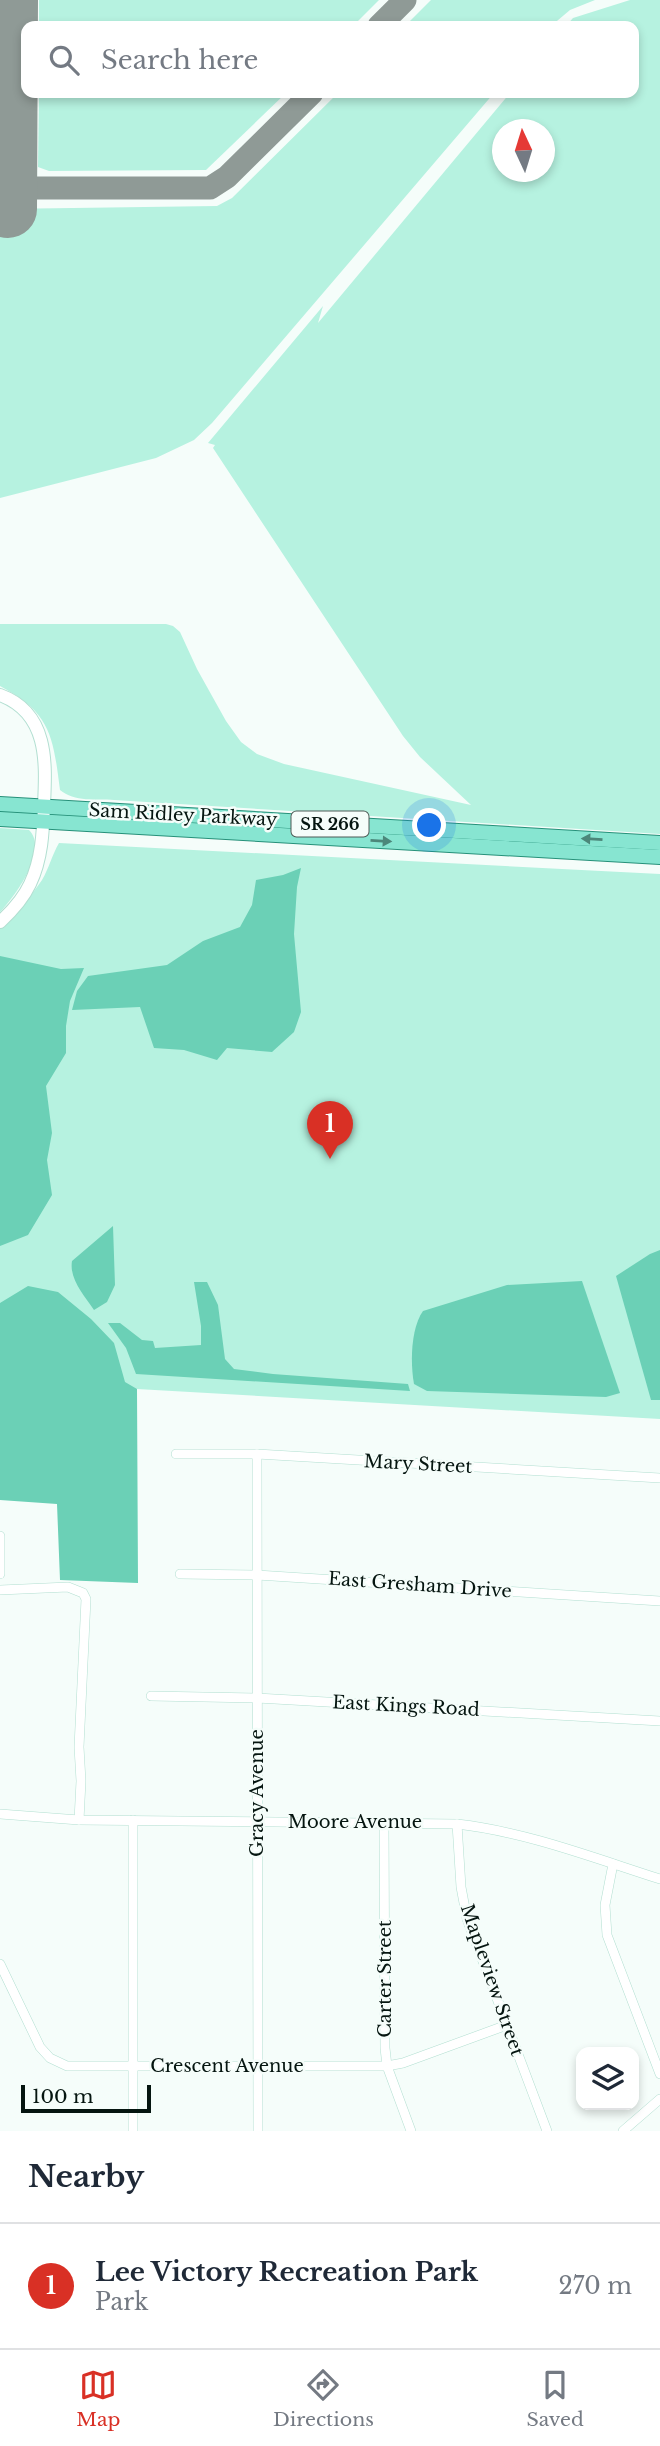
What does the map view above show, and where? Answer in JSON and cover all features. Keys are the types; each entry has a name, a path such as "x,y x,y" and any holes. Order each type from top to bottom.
{"main road":[{"name":"Sam Ridley Parkway","path":"0,804 44,814 660,857"},
{"name":"Sam Ridley Parkway","path":"0,819 44,814 660,843"}],"street":[{"path":"0,695 19,707 31,719 40,735 46,762 41,848 30,883 21,900 0,922"},
{"name":"Mary Street","path":"176,1454 257,1454 660,1478"},
{"name":"Gracy Avenue","path":"257,1454 258,2131"},
{"path":"0,1574 1,1536"},
{"name":"East Gresham Drive","path":"180,1574 257,1575 660,1601"},
{"path":"0,1590 68,1587 83,1593 86,1599 79,1747 79,1820"},
{"name":"East Kings Road","path":"151,1696 257,1698 660,1721"},
{"name":"Moore Avenue","path":"0,1814 79,1820 457,1824 505,1832 660,1879"},
{"path":"133,1820 134,2131"},
{"name":"Carter Street","path":"384,1823 387,2066 411,2131"},
{"name":"Mapleview Street","path":"457,1824 464,1904 472,1935 547,2131"},
{"path":"613,1864 605,1905 605,1925 660,2074"},
{"name":"Crescent Avenue","path":"0,1964 40,2048 50,2058 67,2066 387,2066 506,2025"},
{"path":"623,2131 660,2099"}],"green space":[{"path":"39,0 379,0 358,21 39,21"},
{"path":"431,0 595,0 570,10 557,21 410,21"},
{"path":"630,0 660,0 660,834 86,799 60,790 51,740 40,717 30,706 0,686 0,624 173,626 180,632 226,721 241,742 257,754 284,764 471,805 420,757 403,736 213,448 215,445 208,443 323,306 318,323 506,98 639,98 639,21 570,21"},
{"path":"39,98 281,98 206,170 49,171 38,167"},
{"path":"333,98 490,98 212,423 194,440 156,458 0,498 0,209 217,206 232,198"},
{"path":"0,828 29,830 35,849 28,872 0,912"},
{"path":"59,843 660,874 660,1419 137,1389 0,1389 0,928 42,880"},
{"path":"301,868 294,934 301,1012 294,1032 272,1052 227,1048 217,1060 184,1050 154,1048 140,1007 72,1010 77,991 88,976 167,965 203,941 240,927 252,905 256,880 283,875"},
{"path":"0,956 61,969 84,968 70,1001 66,1053 46,1086 52,1133 47,1160 52,1195 28,1235 0,1246"},
{"path":"113,1226 115,1285 107,1302 94,1310 75,1280 72,1261"},
{"path":"660,1250 660,1400 651,1400 616,1276"},
{"path":"582,1281 620,1393 606,1397 427,1391 414,1384 412,1346 416,1326 423,1311 507,1285"},
{"path":"194,1282 207,1282 218,1305 225,1359 234,1369 408,1384 410,1391 136,1374 126,1348 108,1323 120,1323 142,1340 153,1341 155,1348 201,1345"},
{"path":"28,1286 58,1292 91,1319 114,1343 125,1382 137,1389 138,1583 60,1580 57,1504 0,1500 0,1303"}],"taxiway":[{"path":"384,21 405,0"},
{"path":"0,188 210,188 227,177 307,98"}],"runway":[{"path":"8,209 9,0"}],"place":[{"name":"Lee Victory Recreation Park","path":"330,1159"}]}
